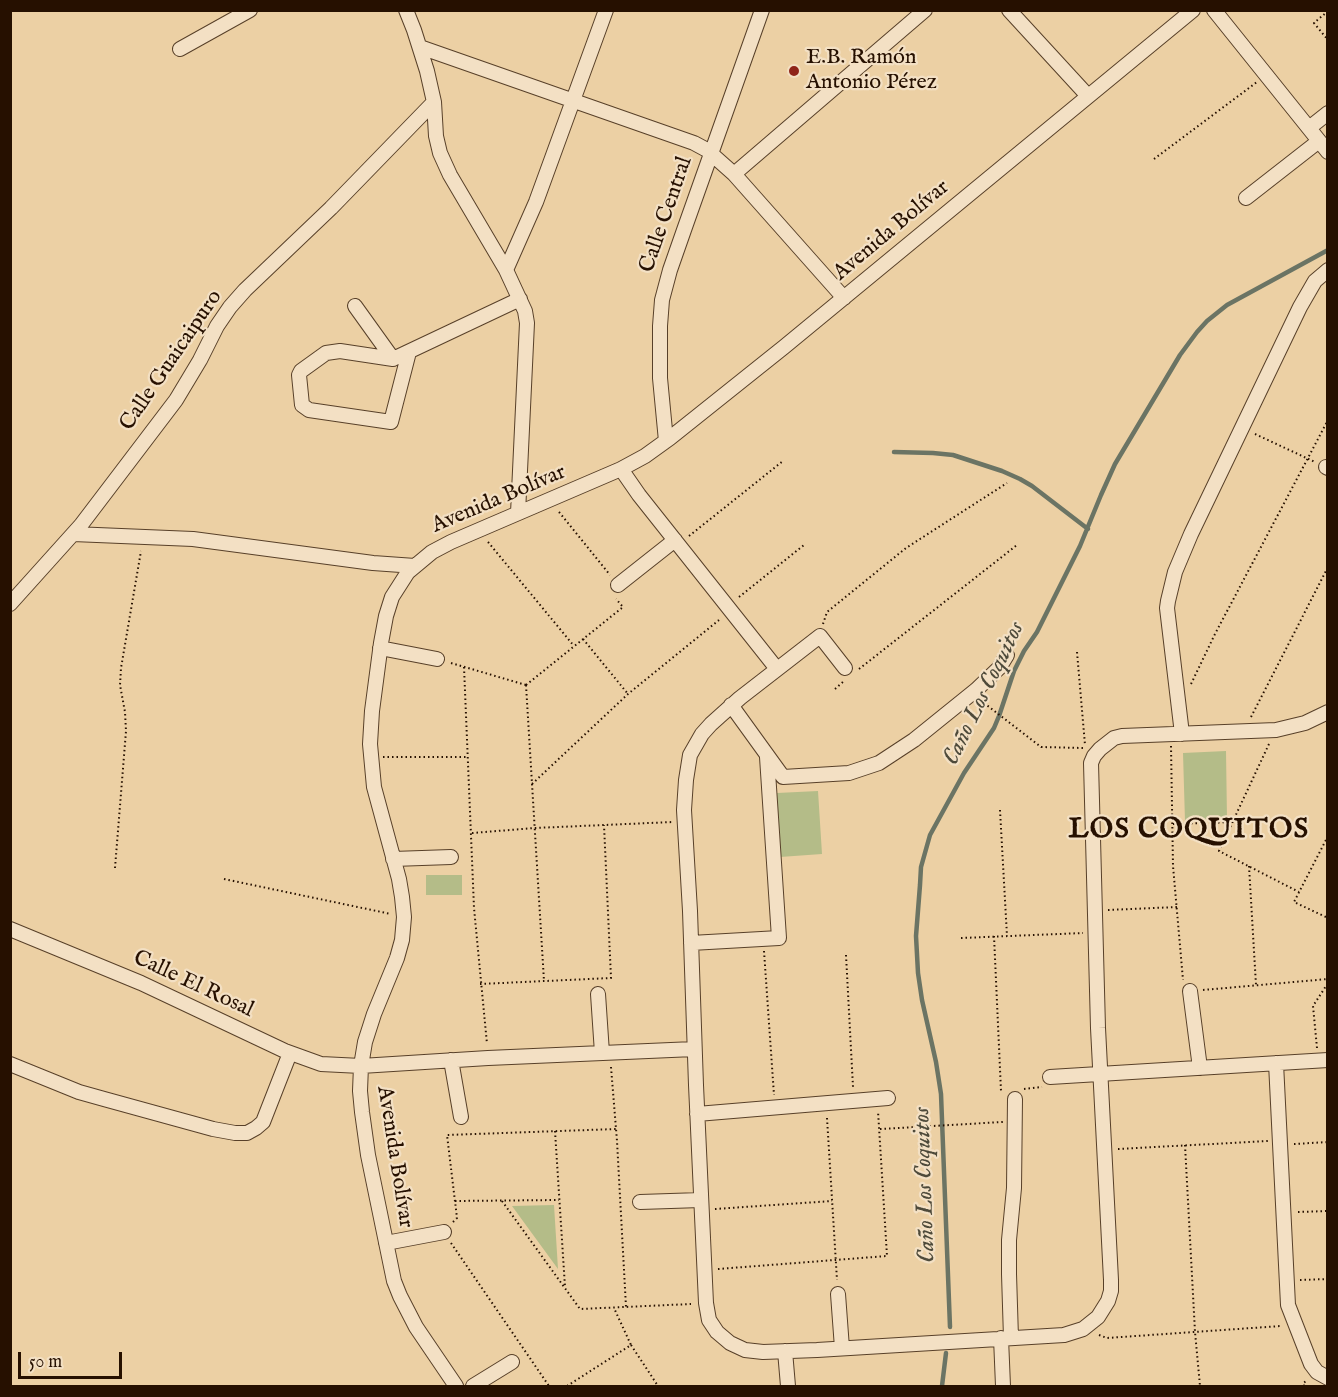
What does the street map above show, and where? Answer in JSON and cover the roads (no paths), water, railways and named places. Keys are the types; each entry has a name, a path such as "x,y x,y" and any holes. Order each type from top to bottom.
{"street":[{"path":"180,49 250,10"},
{"path":"406,10 428,71 434,102 436,136 442,159 506,270 525,311 527,323 518,513"},
{"path":"506,270 536,201 606,10"},
{"name":"Calle Central","path":"666,441 660,378 662,300 762,10"},
{"path":"734,174 926,10"},
{"path":"1009,10 1088,96"},
{"name":"Avenida Bolívar","path":"456,1386 416,1327 394,1281 368,1155 360,1091 365,1042 397,958 402,940 404,917 402,897 374,787 371,757 372,711 380,648 392,597 408,572 432,552 621,469 666,441 844,298 1193,10"},
{"path":"1214,10 1323,146 1246,198"},
{"path":"420,48 694,143 711,153 734,174 844,298"},
{"name":"Calle Guaicaipuro","path":"10,604 73,534 176,400 230,306 331,208 434,102"},
{"path":"1309,128 1328,113"},
{"path":"1176,734 1176,688 1167,609 1173,580 1191,534 1308,292 1315,281 1328,270"},
{"path":"409,352 391,422 309,410 302,405 299,375 301,371 326,353 340,351 393,359 520,299"},
{"path":"355,306 393,359"},
{"path":"621,469 777,669"},
{"path":"73,534 192,539 362,562 415,566"},
{"path":"618,585 676,542"},
{"path":"848,672 820,636 731,705 702,734 690,755 686,780 684,821 706,1303 712,1325 730,1343 745,1350 785,1351 1064,1335 1083,1329 1090,1324 1104,1308 1111,1291 1094,911 1091,763 1094,756 1107,742 1122,736 1276,730 1305,723 1328,712"},
{"path":"380,648 437,658"},
{"path":"731,705 783,777 849,773 868,767 914,740 976,690 999,668 1007,655"},
{"path":"691,943 779,939 766,755"},
{"path":"393,859 451,857"},
{"name":"Calle El Rosal","path":"10,929 141,983 290,1053 321,1064 361,1066 694,1049"},
{"path":"1190,991 1200,1068"},
{"path":"598,994 606,1053"},
{"path":"10,1064 104,1100 235,1133 247,1132 263,1122 290,1053"},
{"path":"451,1060 461,1118"},
{"path":"1050,1077 1323,1060"},
{"path":"1276,1064 1288,1305 1313,1368 1321,1376 1328,1378"},
{"path":"1003,1386 1009,1240 1014,1188 1015,1093"},
{"path":"697,1114 888,1098"},
{"path":"640,1202 701,1205"},
{"path":"386,1243 444,1232"},
{"path":"838,1293 842,1348"},
{"path":"785,1351 788,1386"},
{"path":"473,1386 512,1362"}],"waterway":[{"name":"Caño Los Coquitos","path":"950,1327 941,1094 922,1000 916,936 921,867 930,835 964,773 994,728 1014,671 1037,632 1080,546 1115,464 1180,355 1207,321 1227,305 1328,250"},
{"path":"894,452 953,455 1002,471 1032,486 1088,529"},
{"name":"Caño Los Coquitos","path":"942,1386 946,1353"}],"place":[{"name":"E.B. Ramón Antonio Pérez","path":"794,71"}],"district":[{"name":"LOS COQUITOS","path":"1189,831"}]}
